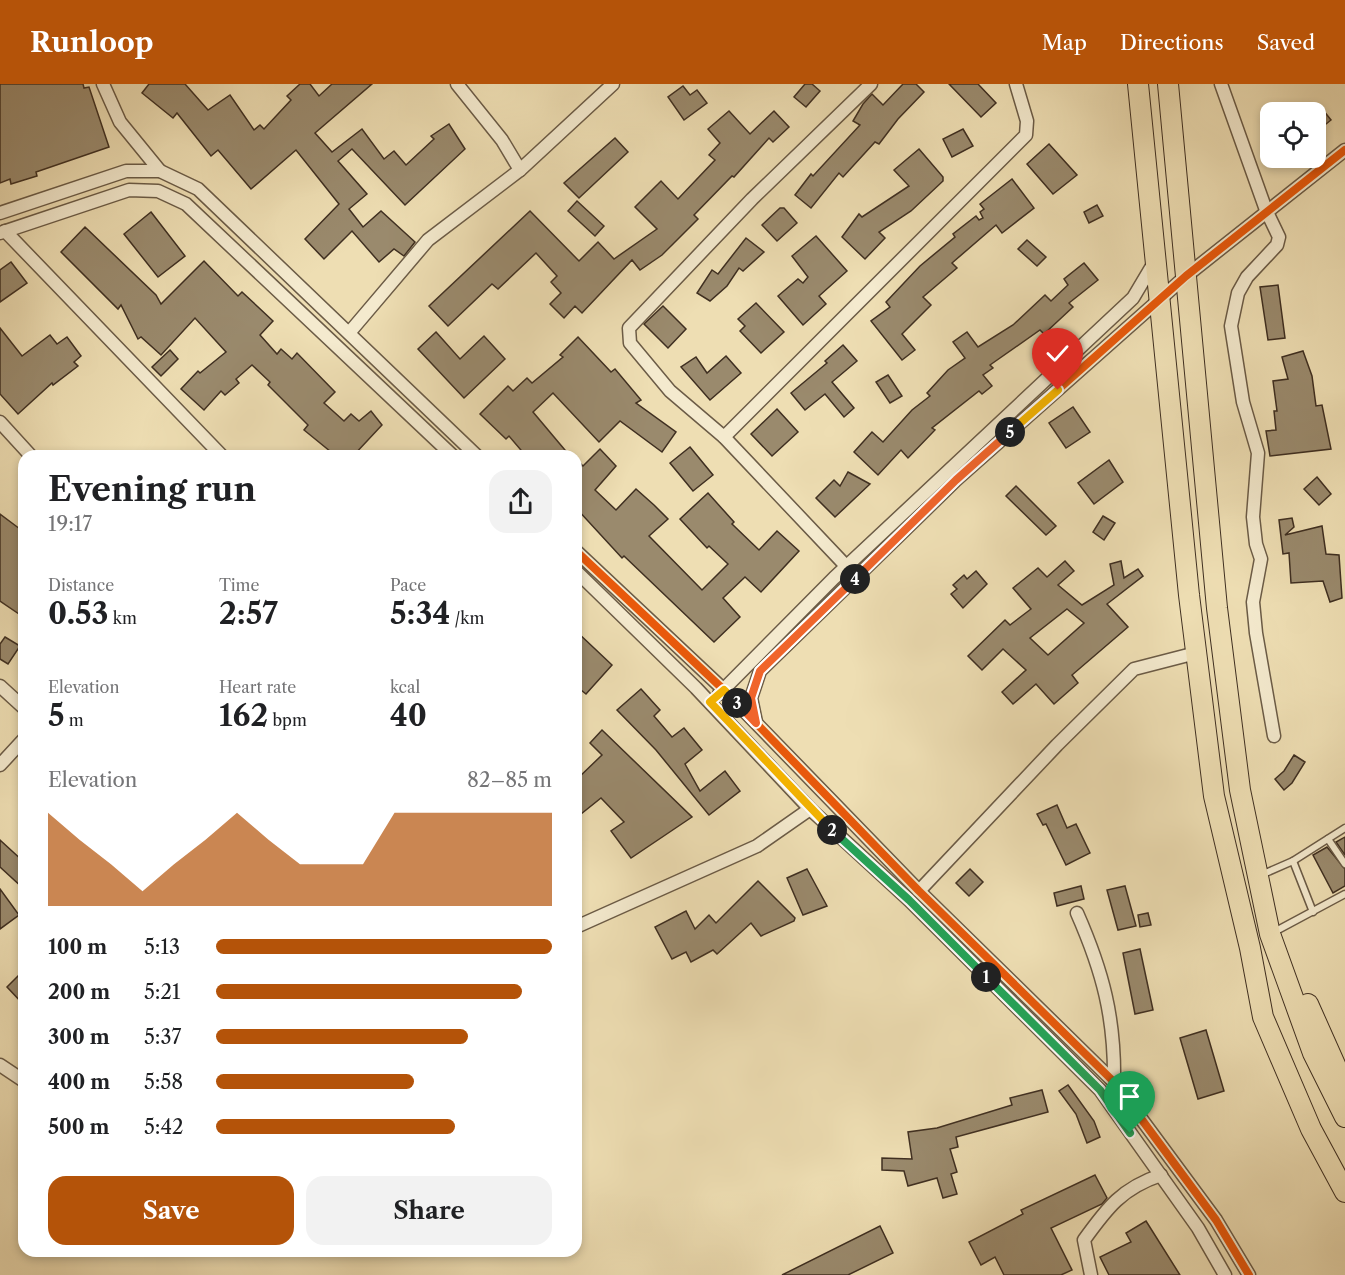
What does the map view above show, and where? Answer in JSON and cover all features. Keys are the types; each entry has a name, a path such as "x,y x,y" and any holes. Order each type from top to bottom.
{"highway":[{"path":"1138,84 1196,653 1214,796 1250,948 1263,1017 1311,1129 1345,1192"},
{"path":"1168,84 1218,620 1240,790 1270,934 1312,1053 1345,1117"},
{"path":"1270,934 1283,947 1345,1087"},
{"path":"1250,948 1305,1089 1345,1166"}],"street":[{"path":"103,84 120,122 160,171"},
{"path":"457,84 502,140 520,170"},
{"path":"349,333 428,240 520,170 613,84"},
{"path":"847,567 724,437 670,391 630,343 629,328 752,199 871,84"},
{"path":"724,437 1026,135 1027,121 1016,84"},
{"path":"1221,84 1266,210 1277,231 1278,245 1247,277 1238,293 1232,308 1231,326 1243,402 1258,453 1253,517 1256,544 1261,559 1253,602 1256,633 1274,736"},
{"path":"756,723 751,698 760,671 956,480 1186,276 1266,210 1345,150"},
{"path":"0,213 126,171 160,171 198,189 471,450"},
{"path":"216,450 2,232 129,190 158,191 173,196 186,204 447,450"},
{"path":"710,702 847,567 1133,298 1155,260"},
{"path":"0,422 26,450"},
{"path":"582,557 724,690 919,891 1114,1082 1216,1220 1249,1275"},
{"path":"582,577 710,702 810,809 909,900 1100,1090 1198,1228 1225,1275"},
{"path":"919,891 1057,744 1134,669 1196,653"},
{"path":"0,686 18,702"},
{"path":"0,765 18,746"},
{"path":"582,924 757,846 810,809"},
{"path":"1077,913 1106,989 1115,1050 1114,1082"},
{"path":"0,1065 18,1077"},
{"path":"1091,1275 1084,1240 1111,1203 1140,1182 1161,1175"}],"lane":[{"path":"1258,877 1293,861 1345,828"},
{"path":"1328,839 1345,864"},
{"path":"1293,861 1312,912"},
{"path":"1270,934 1345,894"}],"building":[{"path":"0,84 83,84 84,88 89,87 109,147 36,172 37,176 11,184 10,179 0,183"},
{"path":"149,84 185,84 208,110 230,95 254,130 260,125 264,129 291,100 287,96 300,84 310,84 319,96 332,84 372,84 315,133 332,152 362,129 384,159 394,151 406,165 434,139 431,136 449,124 465,149 405,205 352,149 338,161 367,194 349,209 363,227 381,211 415,242 404,256 394,249 379,262 352,231 324,259 305,239 339,204 296,150 251,189 218,150 211,156 177,113 173,118 142,93"},
{"path":"805,84 812,84 820,91 806,107 794,97"},
{"path":"903,84 916,84 924,92 898,119 879,144 875,142 843,177 839,173 811,208 795,195 811,174 813,176 860,125 853,121 872,94 883,105"},
{"path":"949,84 978,84 996,103 981,117"},
{"path":"683,86 690,95 697,90 707,103 684,120 668,97"},
{"path":"729,111 750,134 774,111 789,127 773,142 769,138 734,177 732,176 694,215 698,219 662,255 640,270 632,260 582,313 575,306 564,318 550,304 561,293 551,282 557,276 536,253 498,289 492,284 448,326 429,306 530,211 579,261 598,242 614,259 657,229 635,207 661,181 678,199 715,160 709,155 720,143 708,129"},
{"path":"1326,114 1331,120 1326,124"},
{"path":"963,129 973,146 952,157 943,139"},
{"path":"615,138 628,152 579,198 564,183"},
{"path":"1049,144 1077,175 1053,194 1027,164"},
{"path":"919,149 943,177 943,181 911,211 879,232 885,238 865,259 842,237 859,214 862,217 909,186 894,170"},
{"path":"1012,179 1034,208 1002,233 996,225 952,263 957,268 923,297 931,305 902,334 915,350 902,360 871,321 890,307 886,302 920,266 955,237 953,234 976,216 979,220 983,218 980,212 984,209 980,204"},
{"path":"577,201 604,226 595,236 568,211"},
{"path":"1097,205 1103,216 1089,223 1084,212"},
{"path":"780,208 784,208 797,223 777,241 762,225"},
{"path":"151,212 185,256 158,277 124,234"},
{"path":"85,227 156,295 161,304 204,261 238,296 242,292 273,321 260,335 277,354 281,349 292,359 297,353 335,392 324,403 344,421 351,414 359,421 371,411 382,425 359,450 329,450 304,430 308,425 268,385 270,382 252,365 236,379 239,383 225,395 221,391 204,410 181,389 198,371 200,373 226,352 195,318 161,355 141,337 138,339 121,305 118,309 61,252"},
{"path":"816,236 847,271 819,296 826,304 803,325 778,296 798,279 803,283 808,277 792,256"},
{"path":"746,238 764,252 743,271 739,268 727,286 710,301 697,293 712,270 718,274"},
{"path":"1027,240 1046,257 1037,266 1018,249"},
{"path":"11,262 27,283 0,302 0,270"},
{"path":"1084,263 1098,280 1069,303 1073,307 1044,334 1040,330 990,365 993,368 983,375 992,386 982,394 979,391 932,428 935,430 908,458 901,450 878,475 854,452 872,432 883,442 912,410 930,396 927,393 948,370 965,358 953,342 967,332 978,347 1013,325 1045,295 1051,301 1068,285 1064,279"},
{"path":"1278,285 1285,338 1268,340 1260,287"},
{"path":"756,303 784,332 761,353 740,331 745,326 738,319"},
{"path":"663,306 686,329 668,348 644,324"},
{"path":"0,328 22,356 50,335 57,344 67,337 81,356 74,362 78,366 53,385 52,383 18,414 0,394"},
{"path":"436,332 460,359 484,336 505,359 464,398 418,349"},
{"path":"578,337 611,372 615,369 641,400 636,403 676,432 662,452 620,421 599,442 553,393 533,412 565,450 521,450 509,436 506,439 480,414 508,386 513,391 527,378 532,383 563,357 560,355"},
{"path":"843,345 857,361 832,382 854,408 844,417 825,394 805,410 791,393 827,363 825,361"},
{"path":"170,350 178,359 161,376 152,367"},
{"path":"1303,351 1312,376 1316,406 1322,405 1331,449 1270,456 1266,431 1276,430 1274,411 1277,411 1273,381 1288,379 1282,357"},
{"path":"726,356 741,373 710,400 681,367 696,357 707,373"},
{"path":"888,375 902,396 890,403 876,382"},
{"path":"1073,407 1090,432 1066,448 1049,423"},
{"path":"777,409 798,432 772,456 751,434"},
{"path":"690,447 713,475 693,491 670,463"},
{"path":"600,449 616,466 595,490 616,510 636,489 668,519 649,536 702,590 728,564 709,546 707,548 680,519 708,493 734,522 732,524 759,550 777,531 799,551 761,592 745,577 723,598 740,617 714,642 624,556 622,558 582,515 583,466"},
{"path":"1109,460 1123,482 1094,504 1078,483"},
{"path":"848,472 870,484 835,517 816,498 834,480 840,486"},
{"path":"1317,477 1331,494 1319,505 1304,489"},
{"path":"1016,486 1056,526 1046,535 1006,496"},
{"path":"0,514 18,528 18,613 0,601"},
{"path":"1103,516 1115,523 1104,540 1093,532"},
{"path":"1292,518 1294,527 1285,535 1322,526 1326,554 1339,555 1342,598 1330,602 1323,581 1291,583 1289,553 1283,554 1279,520"},
{"path":"1065,561 1074,571 1058,585 1082,605 1114,585 1110,564 1121,561 1124,578 1138,569 1143,576 1107,604 1128,627 1072,675 1078,683 1054,704 1036,684 1013,704 1002,692 1026,670 1003,649 982,670 968,656 1005,620 1010,625 1031,609 1013,588 1038,568 1047,577","holes":["1067,609 1084,623 1048,655 1030,638"]},
{"path":"976,571 987,584 963,608 951,594 957,589 953,585 964,575 967,579"},
{"path":"5,637 18,645 18,649 8,664 0,659 0,644"},
{"path":"582,637 612,665 586,694 582,691"},
{"path":"641,689 660,710 654,716 672,737 684,728 702,750 685,764 700,791 725,771 740,791 709,815 656,750 617,710"},
{"path":"602,730 692,817 631,858 611,831 624,822 601,798 582,813 582,774 602,755 590,743"},
{"path":"1294,755 1305,762 1292,783 1284,790 1275,779 1284,771"},
{"path":"1057,805 1067,828 1076,824 1090,853 1066,865 1046,824 1043,825 1037,814"},
{"path":"1345,837 1345,855 1336,842"},
{"path":"0,840 18,856 18,884 0,867"},
{"path":"1327,847 1345,869 1345,886 1333,893 1313,855"},
{"path":"807,869 827,906 803,915 787,878"},
{"path":"970,869 983,882 969,896 956,883"},
{"path":"758,881 795,918 794,921 761,936 751,923 717,954 713,950 691,962 686,952 672,959 655,927 686,911 695,929 709,915 716,923"},
{"path":"1081,886 1084,899 1057,906 1054,893"},
{"path":"1125,886 1136,926 1118,930 1107,890"},
{"path":"0,889 18,916 0,929"},
{"path":"1148,913 1151,925 1140,927 1138,915"},
{"path":"1140,949 1153,1010 1135,1014 1123,953"},
{"path":"18,976 18,999 7,987"},
{"path":"1206,1030 1224,1091 1198,1099 1180,1038"},
{"path":"1068,1085 1094,1121 1100,1137 1087,1143 1076,1114 1059,1091"},
{"path":"1042,1090 1048,1112 956,1137 958,1147 950,1149 957,1172 951,1174 957,1194 943,1198 937,1178 908,1186 904,1171 882,1170 882,1158 912,1159 908,1132 937,1128 1012,1105 1010,1098"},
{"path":"1095,1175 1107,1198 1102,1204 1051,1228 1072,1270 1061,1275 1004,1275 995,1257 981,1265 969,1242 1023,1214 1021,1210"},
{"path":"1146,1221 1180,1275 1109,1275 1100,1257 1131,1242 1126,1233"},
{"path":"880,1226 893,1253 848,1275 782,1275"}],"cycle path":[{"path":"756,722 751,698 760,671 956,480 1186,276 1345,150"},
{"path":"582,557 724,690 919,891 1114,1082 1216,1220 1249,1275"}],"route":[{"path":"1058,390 956,480 760,671 751,698 756,723 724,690 710,702 810,809 909,900 1100,1090 1130,1133"}]}
